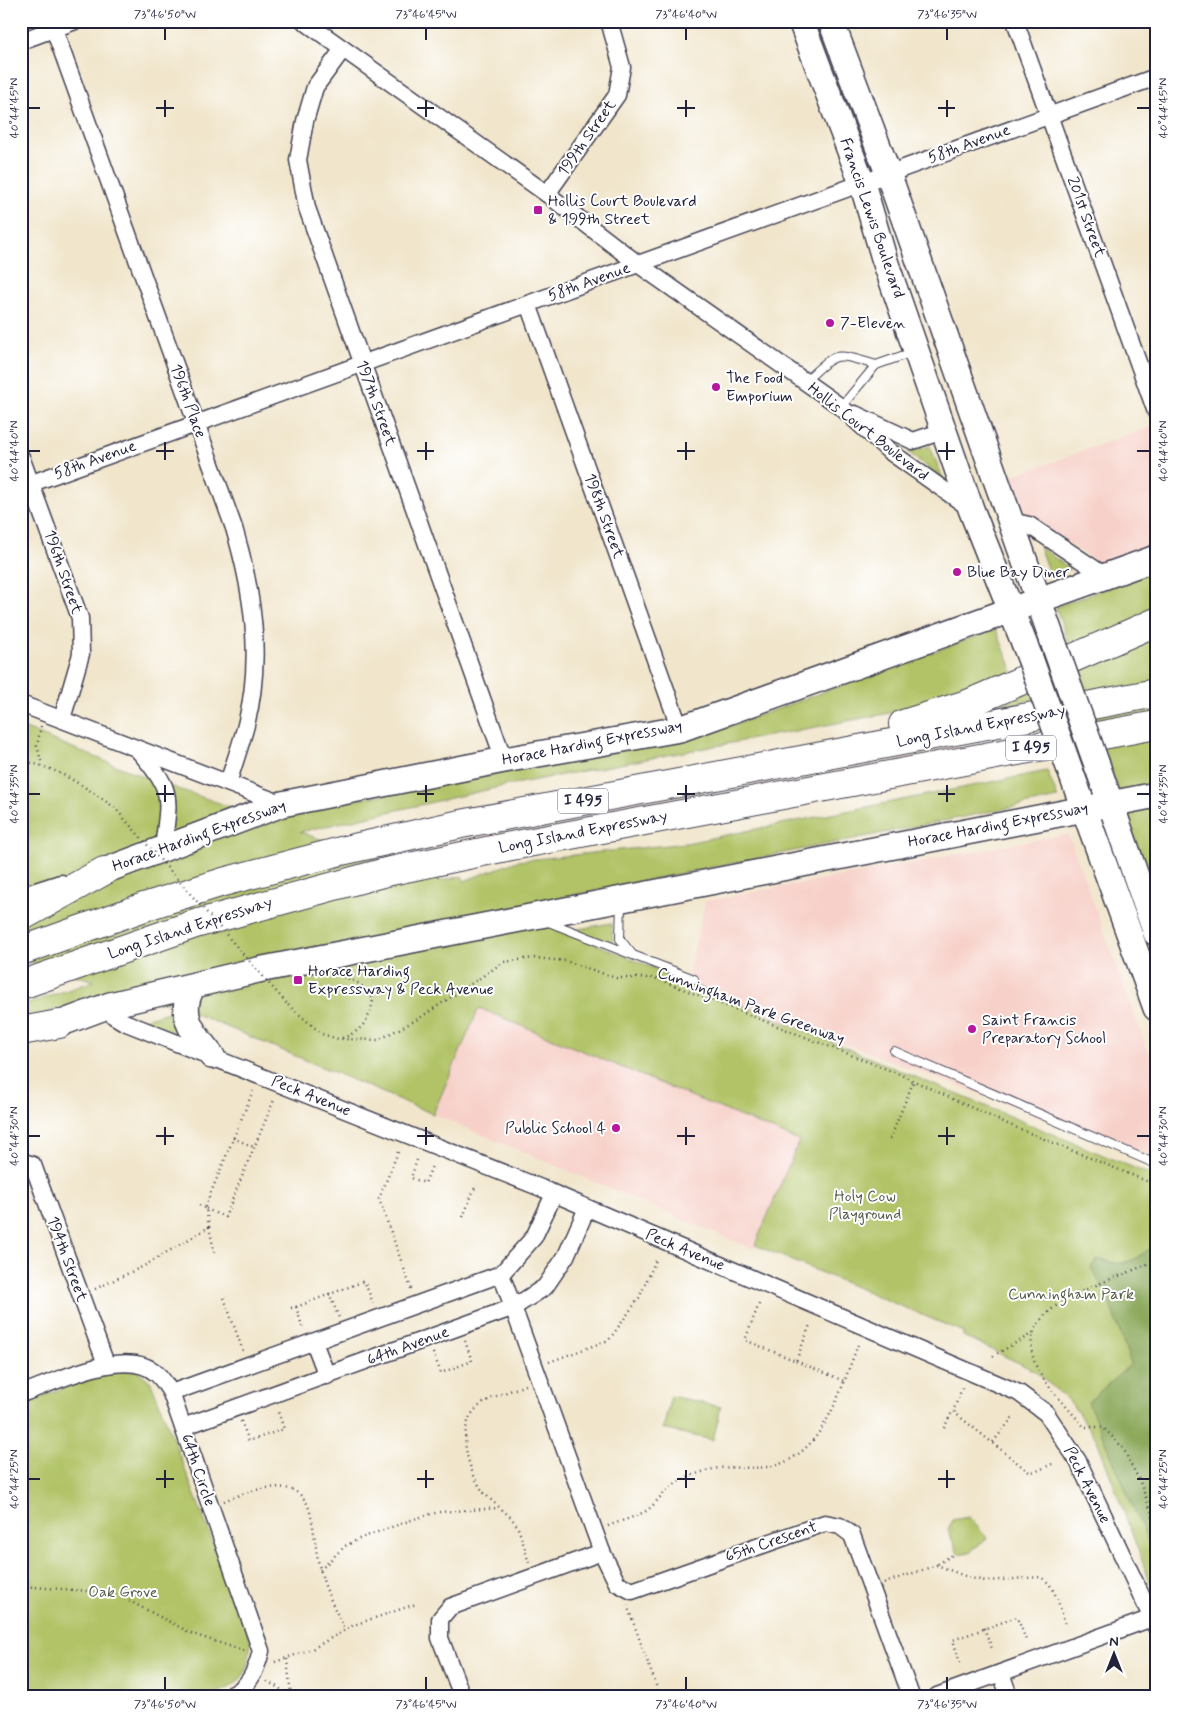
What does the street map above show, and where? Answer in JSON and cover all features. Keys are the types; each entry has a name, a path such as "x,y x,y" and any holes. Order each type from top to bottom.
{"highway":[{"path":"667,785 938,714 1000,691 1156,622"},
{"name":"Long Island Expressway","path":"21,951 166,900 318,857 461,824 1156,693"},
{"name":"Long Island Expressway","path":"21,985 195,924 376,874 506,847 1156,724"},
{"path":"907,771 1156,741"},
{"path":"21,917 104,871"},
{"path":"21,1031 59,1024"}],"main road":[{"name":"Francis Lewis Boulevard","path":"801,21 862,183 884,258 918,350 943,431 971,509 1030,658 1156,1008"},
{"name":"Francis Lewis Boulevard","path":"830,21 888,173 1156,933"},
{"name":"Horace Harding Expressway","path":"21,899 104,871 282,804 504,760 680,729 1156,558"},
{"name":"Horace Harding Expressway","path":"21,1038 110,1005 193,986 324,958 1111,802 1156,795"},
{"path":"193,986 186,1003 187,1014 192,1031 212,1056"}],"street":[{"path":"21,40 75,21"},
{"name":"Hollis Court Boulevard","path":"304,21 547,194 638,264 805,381 841,408 888,451 971,509"},
{"name":"199th Street","path":"547,194 617,95 622,67 609,21"},
{"name":"201st Street","path":"1016,21 1156,412"},
{"name":"196th Place","path":"54,29 234,528 244,561 255,631 252,693 246,724 228,783"},
{"name":"197th Street","path":"343,49 315,87 305,121 298,160 307,208 504,760"},
{"name":"58th Avenue","path":"26,485 1156,77"},
{"name":"198th Street","path":"528,304 680,729"},
{"path":"841,408 914,441 943,431"},
{"name":"196th Street","path":"21,457 26,485 80,618 81,654 62,719"},
{"path":"1011,521 1029,525 1105,576"},
{"path":"21,704 282,804"},
{"path":"137,748 158,772 166,790 168,808 163,848"},
{"name":"Peck Avenue","path":"110,1005 114,1016 124,1022 554,1194 1019,1393 1046,1413 1078,1461 1154,1623"},
{"name":"194th Street","path":"21,1161 33,1165 106,1364"},
{"path":"171,1393 309,1336 502,1274 534,1237 554,1194"},
{"name":"64th Avenue","path":"183,1427 514,1307 545,1287 566,1256 587,1208"},
{"name":"65th Crescent","path":"502,1274 602,1552 617,1583 632,1591 824,1523 840,1526 852,1535 911,1696"},
{"path":"309,1336 327,1376"},
{"name":"64th Circle","path":"21,1394 106,1364 131,1361 157,1373 171,1393 261,1651 256,1672 239,1692 229,1696"},
{"path":"462,1696 440,1638 440,1618 450,1607 602,1552"},
{"path":"937,1696 1154,1623"},
{"path":"1001,1673 1009,1696"}],"lane":[{"path":"841,408 876,365 918,350"},
{"path":"805,381 834,356 842,355 876,365"},
{"path":"621,900 620,938 634,956"},
{"path":"535,917 694,979"},
{"path":"894,1051 1156,1164"}],"path":[{"path":"42,764 37,746 43,713"},
{"name":"Cunningham Park Greenway","path":"21,761 42,764 84,786 114,807 288,1005 322,1034 338,1039 378,1040 418,1019 504,962 533,958 566,961 616,978 655,978 914,1080 1005,1123 1156,1185"},
{"path":"324,958 328,974 342,975 360,984 373,998 371,1014 355,1034 338,1039"},
{"path":"890,1139 914,1080"},
{"path":"215,1255 205,1208 253,1091"},
{"path":"199,1205 225,1217 274,1100"},
{"path":"233,1138 254,1147"},
{"path":"398,1152 379,1199 412,1291"},
{"path":"417,1160 410,1178 425,1184 432,1166"},
{"path":"463,1217 476,1185"},
{"path":"93,1290 137,1270 209,1227"},
{"path":"993,1356 1033,1333 1042,1318 1060,1301 1073,1294 1141,1268 1156,1259"},
{"path":"549,1362 609,1340 639,1298 656,1260"},
{"path":"291,1308 365,1283 373,1305"},
{"path":"329,1294 339,1318"},
{"path":"224,1298 243,1352"},
{"path":"760,1304 745,1340 844,1381"},
{"path":"296,1307 309,1336"},
{"path":"796,1360 810,1324"},
{"path":"1033,1333 1033,1356 1037,1368 1084,1427 1102,1427 1123,1448 1140,1482 1156,1524"},
{"path":"433,1353 442,1373 472,1361 463,1336"},
{"path":"608,1526 644,1512 673,1485 699,1473 724,1466 766,1467 786,1461 798,1454 808,1446 823,1426 858,1345"},
{"path":"530,1383 489,1399 475,1409 465,1431 467,1453 474,1476 483,1491 516,1526 530,1563"},
{"path":"944,1428 962,1388"},
{"path":"240,1417 249,1441 284,1429 275,1404"},
{"path":"954,1409 1031,1472 1054,1463"},
{"path":"993,1442 1014,1416"},
{"path":"222,1501 252,1489 290,1489 302,1497 310,1511 320,1570 330,1598 345,1629"},
{"path":"320,1570 345,1546 361,1538 417,1518 439,1512 499,1508"},
{"path":"884,1583 937,1564 954,1554"},
{"path":"937,1564 970,1578 986,1581 1035,1576 1043,1578 1054,1594 1066,1625"},
{"path":"21,1586 114,1593 193,1634 250,1653"},
{"path":"625,1599 660,1696"},
{"path":"273,1663 312,1649 345,1629 416,1604"},
{"path":"960,1664 953,1640 984,1628 1017,1617 1026,1640"},
{"path":"984,1628 993,1651"},
{"path":"286,1658 291,1695"},
{"path":"266,1680 291,1695"}],"shaded area":[{"path":"1153,426 1156,433 1156,548 1103,566 1016,510 1004,479"},
{"name":"Saint Francis Preparatory School","path":"1068,834 1156,1073 1156,1159 686,985 705,901"},
{"name":"Public School 4","path":"479,1008 799,1141 753,1249 433,1114"}],"green space":[{"path":"930,446 943,479 908,452"},
{"path":"1039,546 1070,569 1050,576"},
{"path":"1156,570 1156,902 1085,693 1001,705 1013,693 1076,666 1056,607"},
{"path":"996,629 1013,672 973,692 890,713 504,786 300,832 441,881 462,876 464,881 517,861 686,843 1047,771 1058,798 509,908 1156,1177 1156,1598 1097,1440 1071,1403 1035,1371 963,1336 963,1332 755,1245 799,1141 479,1008 433,1114 177,1006 117,988 21,1022 21,1006 94,981 21,959 21,727 147,778 265,819 279,814 714,732"},
{"path":"611,923 613,942 610,943 574,930"},
{"path":"172,1011 171,1020 181,1037 144,1019"},
{"path":"1156,1243 1156,1560 1088,1402 1131,1364 1106,1293 1091,1268 1096,1260 1116,1263 1127,1262 1143,1254"},
{"name":"Oak Grove","path":"112,1370 138,1371 151,1382 251,1640 248,1663 242,1677 229,1687 208,1696 21,1696 21,1404"},
{"path":"671,1396 721,1407 713,1440 663,1429"},
{"path":"969,1517 987,1538 970,1552 958,1554 948,1530 952,1520"}],"place":[{"name":"Hollis Court Boulevard & 199th Street","path":"538,210"},
{"name":"7-Eleven","path":"830,323"},
{"name":"The Food Emporium","path":"716,387"},
{"name":"Blue Bay Diner","path":"957,572"},
{"name":"Horace Harding Expressway & Peck Avenue","path":"298,980"},
{"name":"Saint Francis Preparatory School","path":"972,1029"},
{"name":"Public School 4","path":"616,1128"}],"park label":[{"name":"Holy Cow Playground","path":"865,1205"},
{"name":"Cunningham Park","path":"1071,1294"}]}
